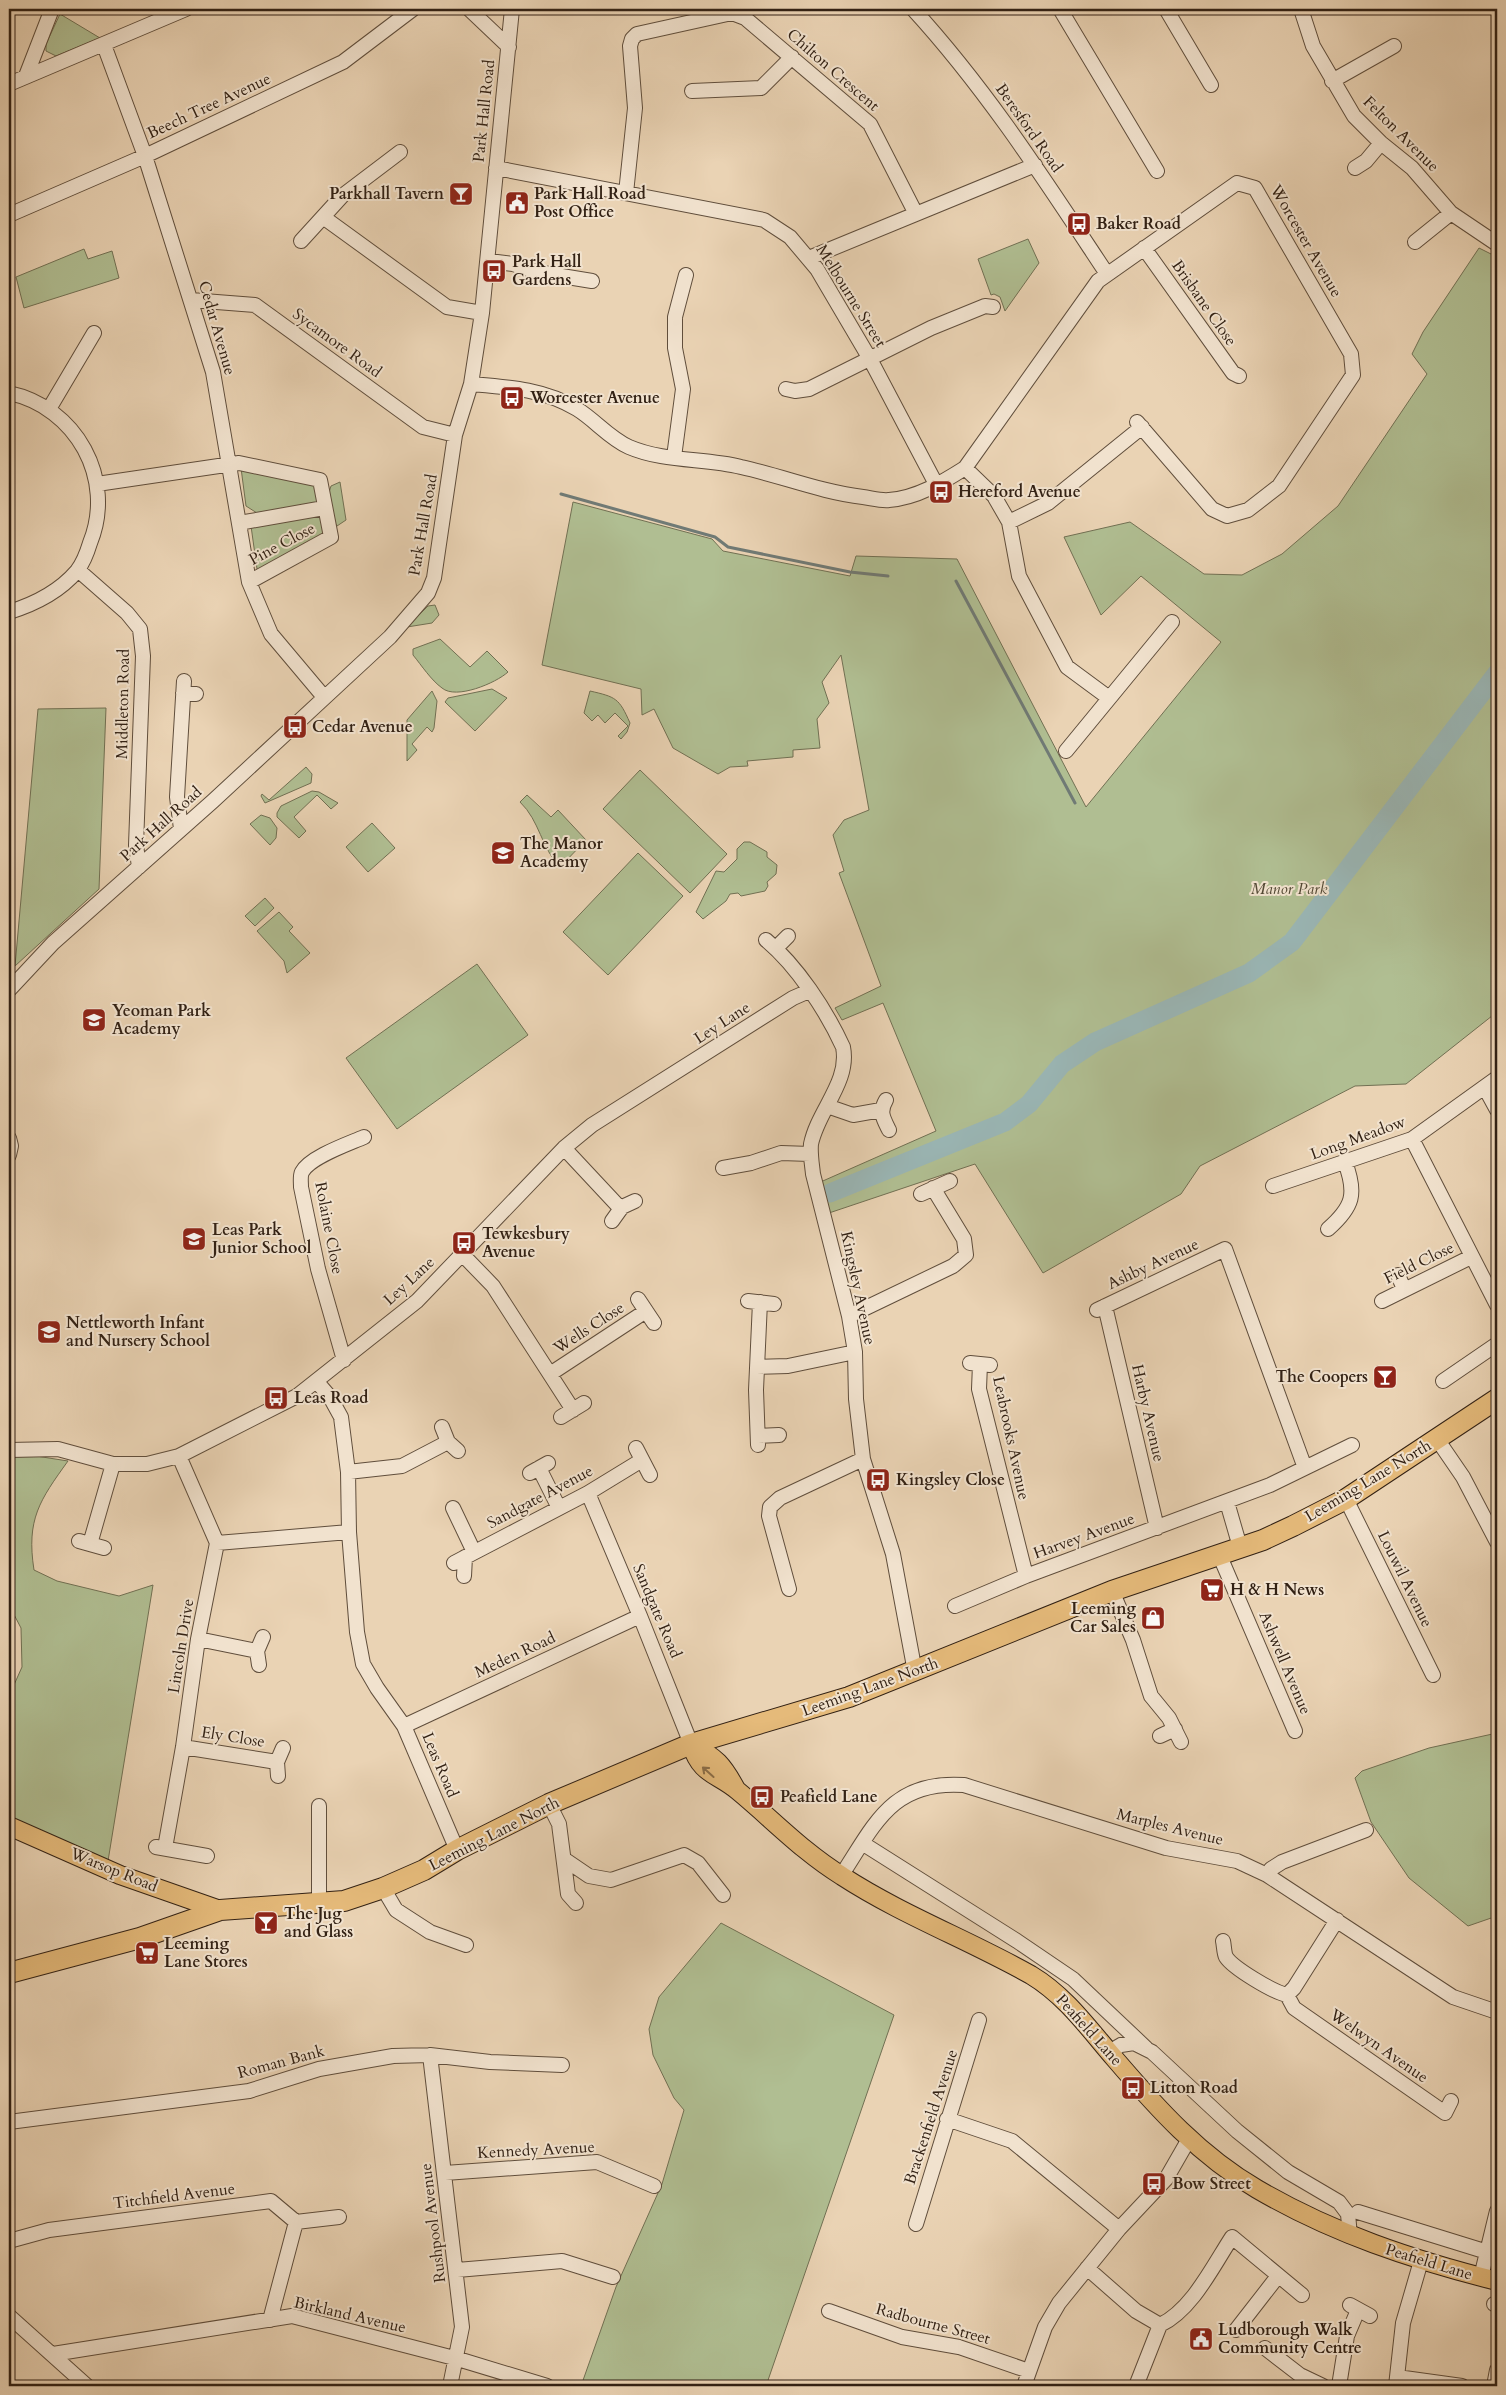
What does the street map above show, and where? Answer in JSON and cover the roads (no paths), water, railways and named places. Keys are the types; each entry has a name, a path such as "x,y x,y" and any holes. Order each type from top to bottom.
{"highway":[{"name":"Leeming Lane North","path":"9,1973 140,1938 220,1910 344,1901 383,1888 424,1870 457,1850 549,1804 691,1744 849,1697 1112,1591 1240,1547 1293,1526 1346,1499 1497,1398"}],"main road":[{"name":"Peafield Lane","path":"691,1744 695,1755 705,1769 718,1780 736,1789 803,1849 840,1876 896,1908 1033,1976 1066,2002 1154,2105 1216,2163 1289,2207 1350,2236 1421,2261 1489,2279"},
{"name":"Warsop Road","path":"9,1826 120,1875 220,1910"}],"street":[{"path":"26,76 52,9"},
{"path":"9,84 186,9"},
{"name":"Beech Tree Avenue","path":"9,215 145,156 343,62 413,9"},
{"path":"469,9 509,47"},
{"name":"Park Hall Road","path":"9,990 53,943 181,829 390,637 428,593 434,578 440,547 455,434 471,384 482,313 489,261 489,229 512,9"},
{"name":"Beresford Road","path":"913,9 963,66 1035,165 1107,274"},
{"path":"1060,9 1128,135 1157,171"},
{"path":"1166,9 1211,85"},
{"name":"Felton Avenue","path":"1301,9 1313,46 1354,116 1412,168 1451,213 1497,244"},
{"name":"Chilton Crescent","path":"626,193 635,108 630,46 632,39 637,34 732,13 745,18 870,124 916,214"},
{"name":"Cedar Avenue","path":"104,45 145,156 192,300 213,372 249,582 271,634 324,697"},
{"path":"1332,81 1394,46"},
{"path":"692,90 761,88 792,57"},
{"path":"1365,166 1382,143"},
{"path":"301,241 342,196 400,152"},
{"path":"809,258 1035,165"},
{"name":"Melbourne Street","path":"496,168 764,220 790,236 809,258 870,360 938,486"},
{"name":"Worcester Avenue","path":"471,384 520,388 549,395 578,409 607,433 628,446 649,454 739,466 844,495 888,500 938,486 965,468 1098,281 1237,183 1255,188 1351,354 1353,375 1279,486 1248,510 1227,516 1212,509 1140,424 1048,503 1009,522"},
{"path":"1415,242 1451,213"},
{"path":"323,217 447,307 482,313"},
{"name":"Brisbane Close","path":"1144,248 1233,373 1239,376"},
{"path":"489,261 513,264 537,272 592,281"},
{"path":"674,457 682,388 675,348 675,317 686,275"},
{"name":"Sycamore Road","path":"192,300 255,305 423,427 455,434"},
{"path":"786,389 795,391 809,389 931,328 985,306 993,308"},
{"path":"49,409 94,333"},
{"path":"9,393 30,399 49,409 67,424 85,448 94,468 97,484 96,525 78,570 37,602 9,612"},
{"name":"Pine Close","path":"229,465 239,463 320,480 331,537 249,582"},
{"path":"97,484 229,465"},
{"path":"965,468 994,496 1009,522 1019,576 1067,667 1109,698"},
{"name":"Pine Close","path":"239,523 324,508"},
{"name":"Middleton Road","path":"78,570 127,613 140,629 143,656 136,845 139,867"},
{"path":"1066,752 1172,622"},
{"path":"181,829 177,797 188,689"},
{"name":"Kingsley Avenue","path":"788,936 771,944 797,970 839,1037 846,1058 839,1082 812,1142 810,1154 813,1174 849,1316 855,1352 856,1399 863,1459 893,1554 914,1672"},
{"name":"Ley Lane","path":"9,1450 58,1449 113,1464 147,1464 179,1456 296,1396 317,1382 417,1301 564,1148 592,1125 793,998 810,991"},
{"name":"Long Meadow","path":"1273,1186 1412,1139 1497,1078"},
{"path":"1484,1088 1497,1110"},
{"path":"827,1106 853,1115 883,1105 889,1130"},
{"name":"Rolaine Close","path":"344,1360 318,1268 301,1174 306,1166 317,1159 364,1137"},
{"path":"9,1138 11,1146 9,1155"},
{"path":"1412,1139 1471,1257 1495,1296"},
{"path":"564,1148 620,1209"},
{"path":"723,1168 751,1163 781,1153 810,1154"},
{"path":"1328,1229 1341,1218 1350,1205 1353,1190 1345,1162"},
{"path":"849,1316 953,1266 966,1255 964,1239 927,1191 950,1181"},
{"path":"612,1221 620,1209 635,1201"},
{"name":"Ashby Avenue","path":"1101,1308 1225,1249 1305,1468"},
{"path":"462,1254 493,1286 572,1410"},
{"name":"Field Close","path":"1382,1301 1471,1257"},
{"path":"1398,1275 1404,1289"},
{"path":"761,1302 757,1367 758,1440 780,1435"},
{"name":"Wells Close","path":"550,1374 642,1305 654,1323"},
{"name":"Harby Avenue","path":"1101,1308 1157,1528"},
{"path":"1448,1372 1497,1344"},
{"path":"757,1367 788,1366 855,1352"},
{"name":"Leabrooks Avenue","path":"980,1364 978,1389 1026,1576"},
{"name":"Leas Road","path":"317,1382 330,1397 341,1417 348,1472 357,1632 363,1664 377,1688 404,1726 457,1850"},
{"path":"348,1472 402,1466 453,1446 442,1427"},
{"path":"1437,1439 1463,1477 1497,1542"},
{"name":"Harvey Avenue","path":"954,1606 1026,1576 1227,1502 1352,1445"},
{"name":"Sandgate Avenue","path":"464,1557 588,1493 639,1454 650,1475"},
{"path":"179,1456 217,1543 350,1532"},
{"path":"782,1582 769,1516 770,1507 780,1498 863,1459"},
{"path":"91,1545 113,1464"},
{"path":"539,1468 559,1508"},
{"name":"Sandgate Road","path":"588,1493 691,1744"},
{"name":"Louwil Avenue","path":"1346,1499 1433,1675"},
{"path":"1227,1502 1240,1547"},
{"path":"452,1508 464,1557 464,1576"},
{"name":"Lincoln Drive","path":"208,1856 160,1847 183,1747 198,1639 217,1543"},
{"name":"Ashwell Avenue","path":"1218,1554 1295,1731"},
{"path":"1112,1591 1133,1640 1150,1696 1156,1705 1164,1711 1178,1736 1160,1736"},
{"name":"Meden Road","path":"404,1726 640,1616"},
{"path":"259,1666 257,1651 263,1637"},
{"path":"198,1639 257,1651"},
{"name":"Ely Close","path":"183,1747 277,1762"},
{"path":"278,1776 277,1762 283,1748"},
{"name":"Marples Avenue","path":"840,1876 885,1811 910,1793 926,1787 946,1784 964,1785 1166,1848 1237,1861 1267,1875 1453,1997 1497,2012"},
{"path":"549,1804 559,1824 568,1894 576,1903"},
{"path":"319,1806 319,1902"},
{"path":"1267,1875 1271,1869 1282,1862 1366,1830"},
{"path":"862,1843 1017,1940 1073,1979 1146,2048 1251,2142 1288,2172 1339,2202 1348,2214 1350,2236"},
{"path":"564,1859 589,1876 611,1880 684,1855 698,1863 723,1895"},
{"path":"383,1888 396,1910 430,1932 466,1945"},
{"path":"1286,1995 1294,1988 1337,1920"},
{"name":"Welwyn Avenue","path":"1223,1941 1226,1956 1234,1965 1278,1993 1286,1995 1294,2008 1445,2113 1451,2101"},
{"name":"Brackenfield Avenue","path":"916,2224 979,2020"},
{"path":"1109,2052 1134,2043 1146,2048"},
{"name":"Roman Bank","path":"9,2122 249,2090 319,2069 393,2056 430,2055 490,2062 562,2065"},
{"name":"Rushpool Avenue","path":"430,2055 457,2270 462,2327 458,2359 450,2386"},
{"path":"947,2119 1012,2141 1119,2229"},
{"path":"1024,2386 1045,2327 1058,2303 1119,2229 1166,2179 1190,2139"},
{"name":"Kennedy Avenue","path":"445,2174 597,2162 654,2186"},
{"name":"Titchfield Avenue","path":"9,2241 49,2230 271,2201 296,2222"},
{"path":"1489,2279 1497,2211"},
{"path":"1358,2212 1492,2253"},
{"path":"270,2320 296,2222 338,2217"},
{"path":"1136,2386 1160,2325 1173,2319 1213,2270 1232,2238 1302,2295"},
{"path":"457,2270 562,2261 613,2277"},
{"path":"1421,2261 1403,2322 1396,2382 1462,2386"},
{"path":"1087,2268 1136,2311 1160,2325"},
{"path":"1236,2330 1278,2276"},
{"path":"1339,2386 1347,2336 1359,2310"},
{"name":"Radbourne Street","path":"829,2311 902,2337 959,2347 1029,2371"},
{"path":"9,2316 87,2386"},
{"name":"Birkland Avenue","path":"53,2354 292,2316 458,2359 547,2386"},
{"path":"1266,2348 1281,2352 1300,2376 1323,2386"},
{"path":"1494,2386 1497,2370"}],"waterway":[{"path":"561,494 715,537 728,547 850,572 888,576"},
{"path":"956,581 1075,803"},
{"path":"830,1193 1005,1122 1029,1104 1062,1064 1095,1042 1249,973 1292,942 1497,673"}],"place":[{"name":"Parkhall Tavern","path":"461,194"},
{"name":"Park Hall Road Post Office","path":"517,203"},
{"name":"Baker Road","path":"1079,224"},
{"name":"Park Hall Gardens","path":"494,271"},
{"name":"Worcester Avenue","path":"512,398"},
{"name":"Hereford Avenue","path":"941,492"},
{"name":"Cedar Avenue","path":"295,727"},
{"name":"The Manor Academy","path":"503,853"},
{"name":"Yeoman Park Academy","path":"94,1020"},
{"name":"Leas Park Junior School","path":"194,1239"},
{"name":"Tewkesbury Avenue","path":"464,1243"},
{"name":"Nettleworth Infant and Nursery School","path":"49,1332"},
{"name":"The Coopers","path":"1385,1377"},
{"name":"Leas Road","path":"276,1398"},
{"name":"Kingsley Close","path":"878,1480"},
{"name":"H & H News","path":"1212,1590"},
{"name":"Leeming Car Sales","path":"1153,1618"},
{"name":"Peafield Lane","path":"762,1797"},
{"name":"The Jug and Glass","path":"266,1923"},
{"name":"Leeming Lane Stores","path":"147,1953"},
{"name":"Litton Road","path":"1133,2088"},
{"name":"Bow Street","path":"1154,2184"},
{"name":"Ludborough Walk Community Centre","path":"1201,2339"}],"park label":[{"name":"Manor Park","path":"1289,889"}]}
